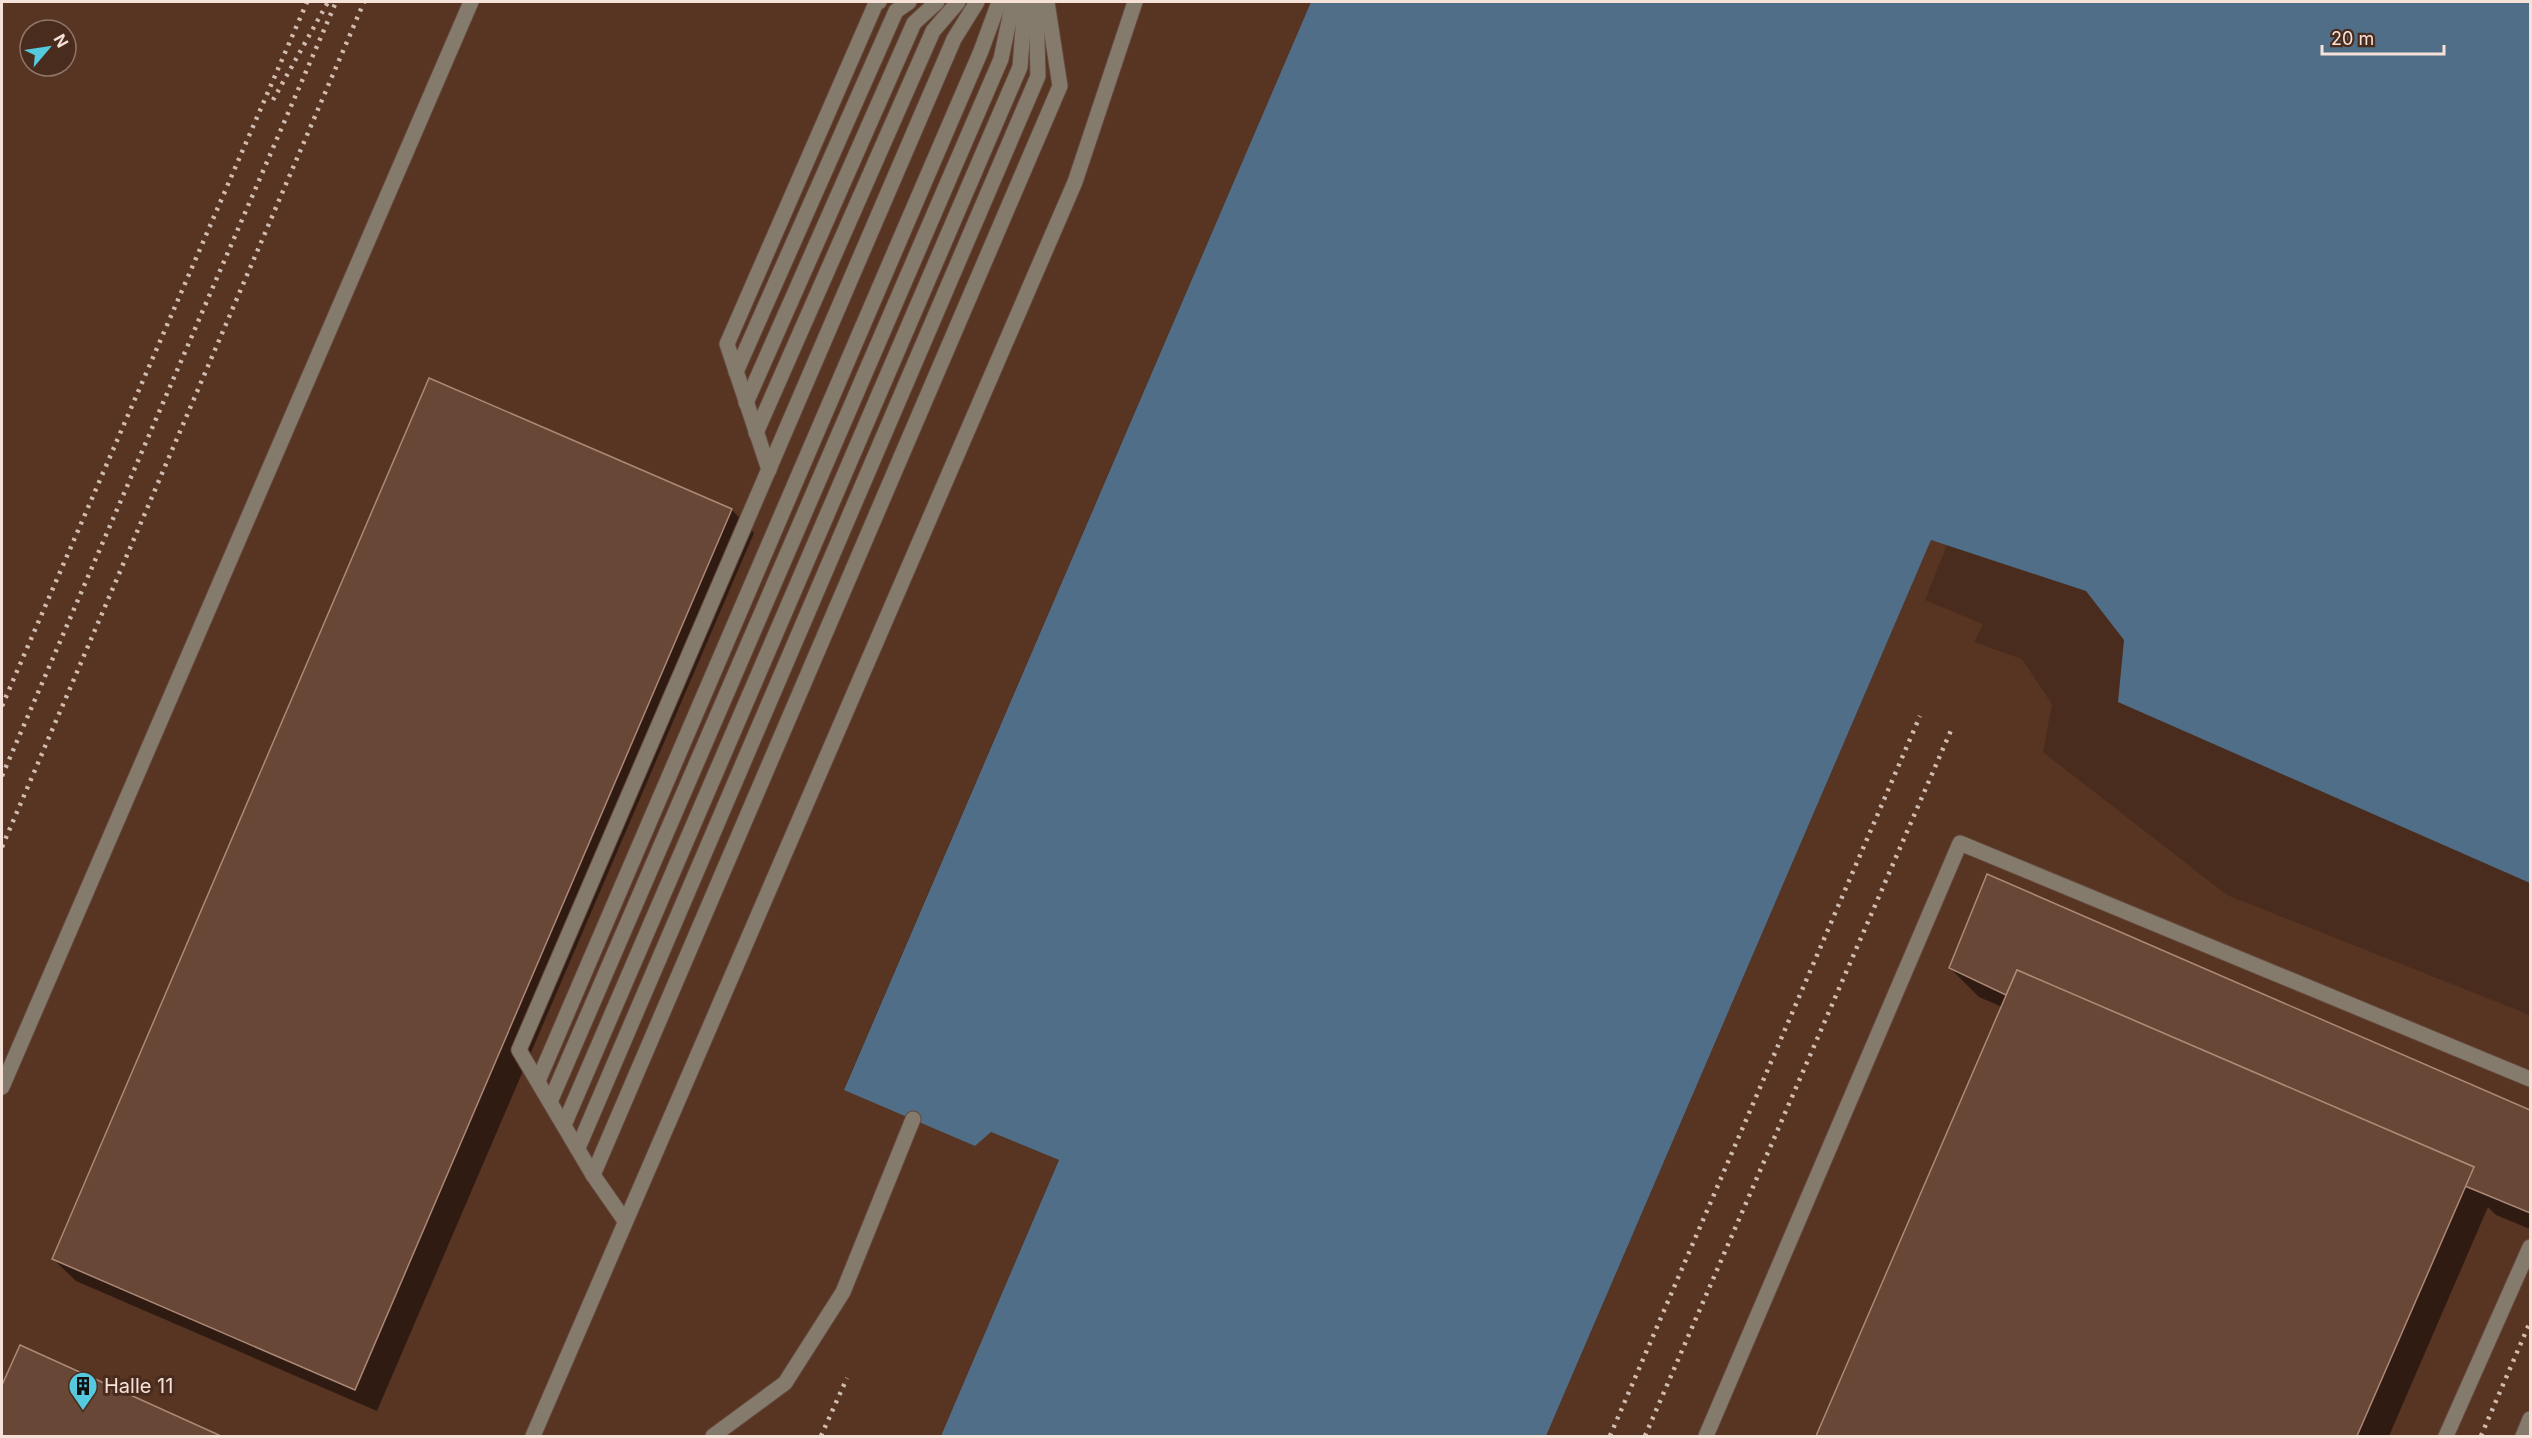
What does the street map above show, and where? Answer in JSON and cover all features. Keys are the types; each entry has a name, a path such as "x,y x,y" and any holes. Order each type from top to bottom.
{"lane":[{"path":"2,1087 471,2"},
{"path":"769,470 727,344 876,3 879,2"},
{"path":"736,372 896,11 909,2"},
{"path":"746,403 914,23 937,2"},
{"path":"756,433 933,31 957,2"},
{"path":"625,1221 594,1175 519,1050 954,39 977,2"},
{"path":"538,1081 981,51 999,2"},
{"path":"550,1102 1001,59 1013,2"},
{"path":"564,1125 1020,67 1025,2"},
{"path":"578,1148 1038,76 1036,2"},
{"path":"594,1175 1060,86 1047,2"},
{"path":"533,1437 1075,182 1135,2"},
{"path":"1707,1437 1960,843 2530,1079"},
{"path":"713,1437 785,1383 843,1292 913,1119"},
{"path":"2446,1437 2530,1247"},
{"path":"2523,1437 2530,1419"}],"shaded area":[{"path":"2,2 1311,2 844,1089 975,1146 991,1132 1059,1160 941,1436 2,1436"},
{"path":"1931,540 1947,545 1925,600 1983,624 1974,642 2022,659 2052,704 2043,752 2227,895 2530,1015 2530,1436 1546,1436"}],"water":[{"path":"1311,2 2530,2 2530,883 2118,702 2124,640 2086,591 1931,540 1546,1436 941,1436 1059,1160 991,1132 975,1146 844,1090"}],"building":[{"path":"429,378 732,509 355,1390 52,1259"},
{"path":"1987,874 2530,1110 2530,1213 2465,1186 2474,1167 2017,970 2006,995 1949,968"},
{"path":"2017,970 2474,1167 2357,1436 1816,1436"},
{"name":"Halle 11","path":"20,1345 221,1436 2,1436 2,1385"}],"railway":[{"path":"2,706 307,2"},
{"path":"273,100 328,2"},
{"path":"2,776 336,2"},
{"path":"2,847 364,2"},
{"path":"1610,1436 1920,716"},
{"path":"1645,1436 1952,728"},
{"path":"2481,1436 2530,1322"},
{"path":"821,1436 847,1378"}],"place":[{"name":"Halle 11","path":"83,1412"}]}
